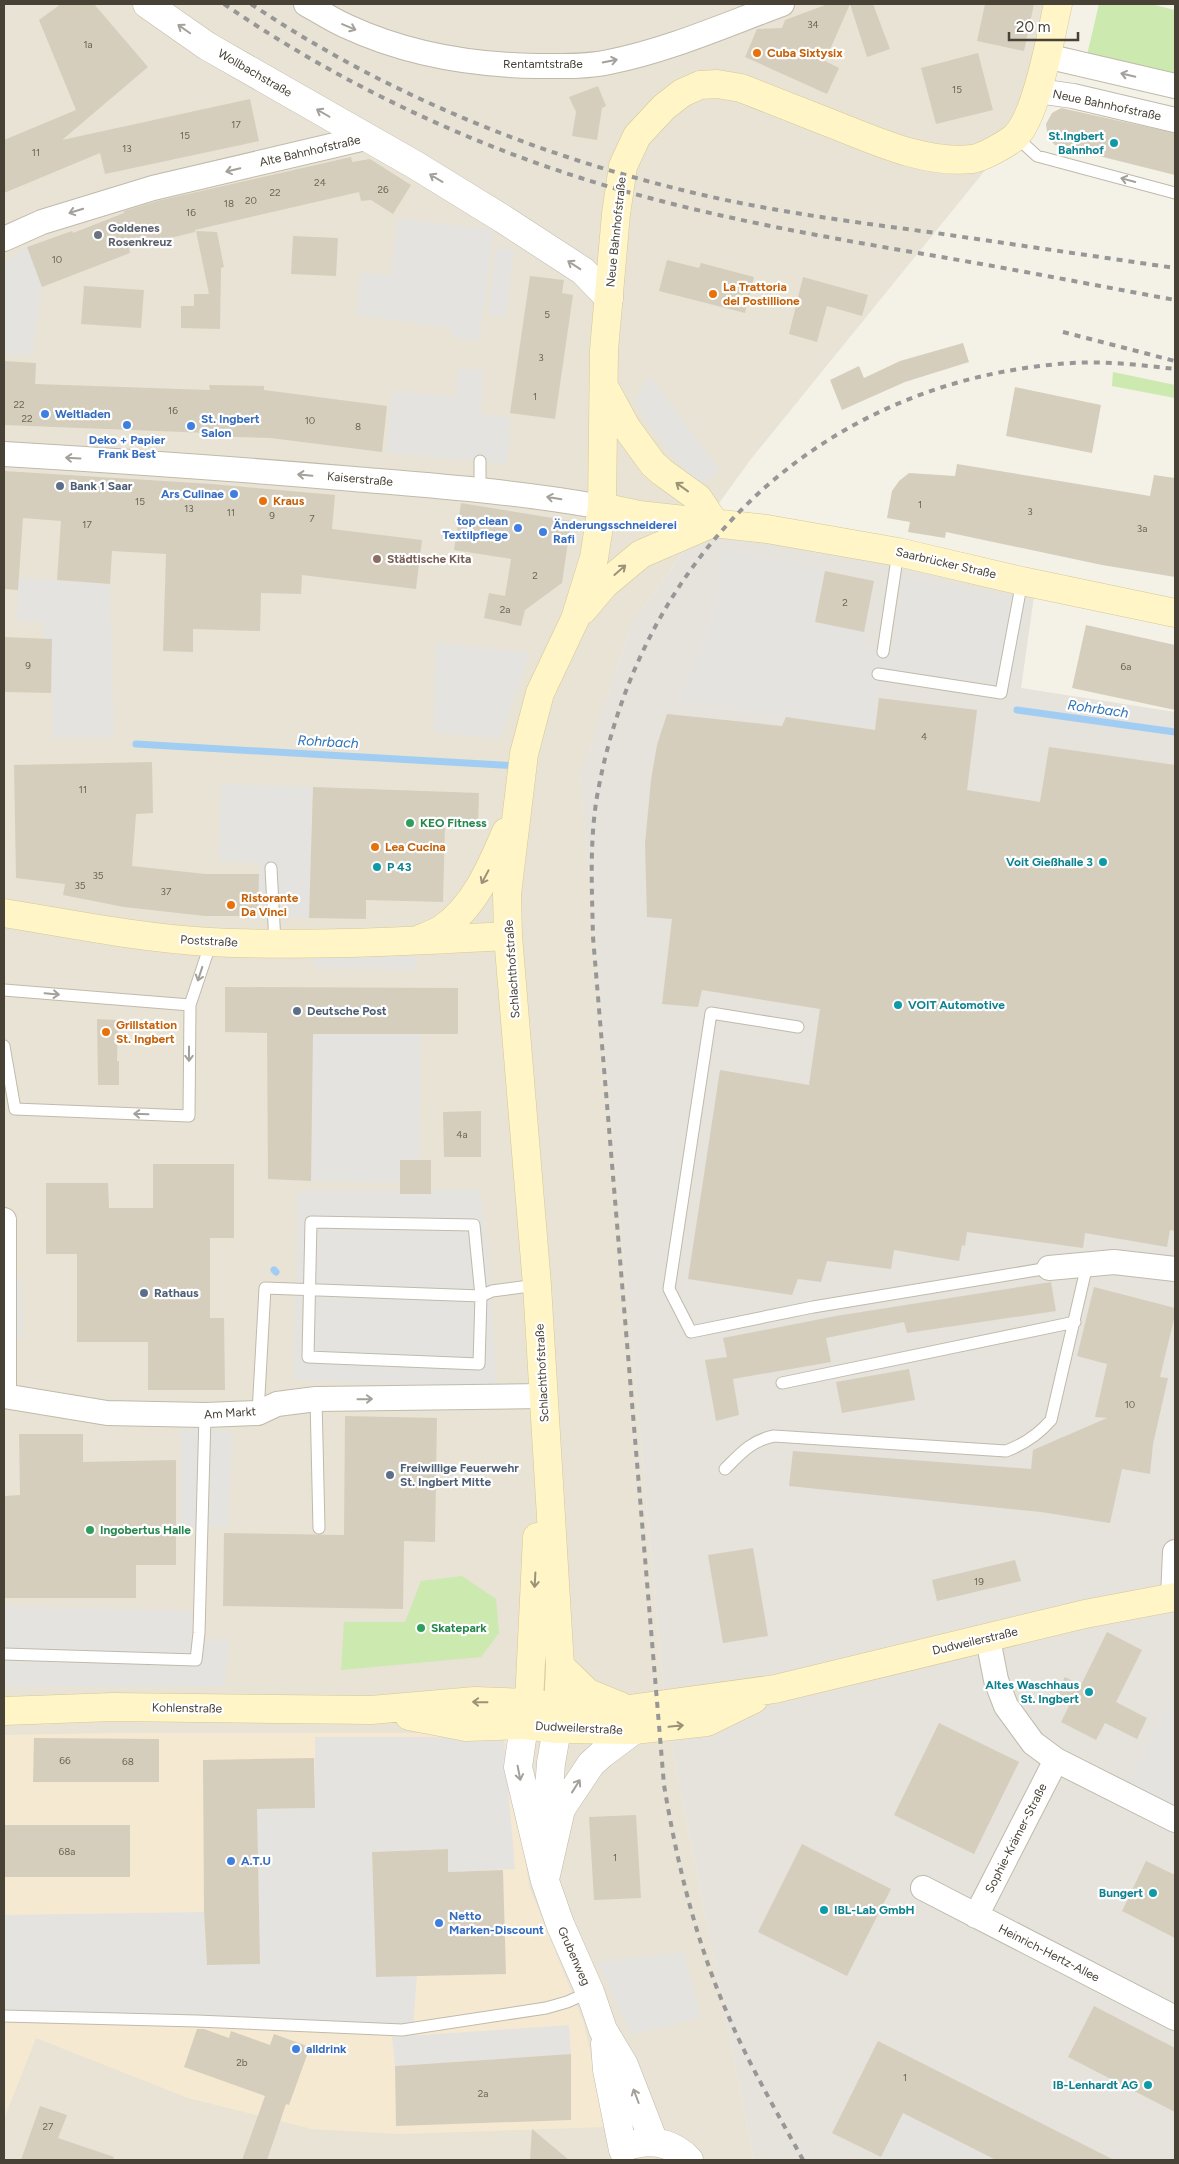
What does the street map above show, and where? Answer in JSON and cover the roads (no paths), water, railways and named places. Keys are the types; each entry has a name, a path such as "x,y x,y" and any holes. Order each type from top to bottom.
{"main road":[{"path":"1016,136 1029,113 1038,91 1058,4"},
{"name":"Neue Bahnhofstraße","path":"602,507 604,350 616,214 623,166 637,136 682,93 700,85 717,84 741,88 886,144 923,155 953,160 974,159 1016,136"},
{"path":"575,619 605,584 630,561 661,544 682,537 714,522 698,498 653,464 626,427 605,388"},
{"name":"Kaiserstraße","path":"602,507 639,515 714,522"},
{"name":"Schlachthofstraße","path":"559,1718 560,1666 537,1285 508,936 507,894 524,754 540,693 575,619 594,558 602,507"},
{"name":"Saarbrücker Straße","path":"714,522 767,529 898,552 1022,581 1175,613"},
{"name":"Poststraße","path":"417,940 441,930 461,912 476,894 496,857 518,800"},
{"name":"Poststraße","path":"4,913 136,936 210,942 275,943 508,936"},
{"name":"Schlachthofstraße","path":"527,1714 539,1505 547,1444"},
{"name":"Dudweilerstraße","path":"527,1714 559,1718 590,1711 632,1720 775,1689 1085,1614 1174,1597"},
{"path":"560,1666 588,1693 632,1720"},
{"name":"Kohlenstraße","path":"4,1711 113,1708 371,1710 475,1701 527,1714"}],"street":[{"name":"Wollbachstraße","path":"148,4 207,46 365,138"},
{"name":"Rentamtstraße","path":"306,4 346,26 404,48 465,62 512,66 569,66 609,62 655,50 782,4"},
{"path":"1046,56 1175,86"},
{"name":"Neue Bahnhofstraße","path":"1038,91 1073,96 1175,120"},
{"name":"Alte Bahnhofstraße","path":"4,239 42,222 153,188 365,138 424,171 575,265 597,283 609,298"},
{"name":"Kaiserstraße","path":"4,454 196,465 480,490 545,497 602,507"},
{"name":"Am Markt","path":"4,1220 4,1396 107,1413 205,1415 258,1413 277,1404 316,1400 544,1396"},
{"path":"1050,1268 1114,1262 1175,1268"},
{"path":"1174,1597 1175,1552"},
{"path":"988,1638 996,1680 1006,1706 1033,1743 1056,1760 1175,1820"},
{"name":"Grubenweg","path":"527,1714 518,1767 545,1881 560,1924 590,1992 603,2030 624,2065 654,2142"},
{"name":"Grubenweg","path":"545,1881 550,1763 559,1718"},
{"path":"545,1881 561,1809 591,1764 632,1720"},
{"name":"Sophie-Krämer-Straße","path":"976,1916 1056,1760"},
{"name":"Heinrich-Hertz-Allee","path":"924,1888 1175,2018"},
{"name":"Grubenweg","path":"603,2030 618,2155"},
{"path":"618,2155 632,2145 654,2142 669,2145 689,2160"}],"lane":[{"path":"1016,136 1037,156 1175,193"},
{"path":"480,461 480,490"},
{"path":"883,652 898,552"},
{"path":"878,674 1001,693 1022,581"},
{"path":"271,868 275,943"},
{"path":"4,1046 15,1109 189,1116 190,1005 210,942"},
{"path":"4,990 190,1005"},
{"path":"798,1026 711,1013 669,1289 691,1332 813,1307 1050,1268"},
{"path":"311,1222 474,1224 481,1296 479,1364 308,1357 310,1289 311,1222"},
{"path":"724,1469 744,1449 760,1439 774,1436 1006,1450 1022,1445 1038,1435 1051,1420 1087,1265"},
{"path":"258,1413 265,1288 481,1296 492,1292 537,1285"},
{"path":"782,1383 1075,1322"},
{"path":"316,1400 320,1528"},
{"path":"4,1654 196,1660 199,1632 205,1415"},
{"path":"4,2016 197,2021 402,2030 546,2008 568,2002 590,1992"}],"waterway":[{"name":"Rohrbach","path":"1017,710 1175,732"},
{"name":"Rohrbach","path":"136,744 517,766"}],"railway":[{"path":"224,4 308,57 396,104 487,144 581,178 671,204 763,224 1175,300"},
{"path":"251,4 303,37 412,95 526,143 643,180 703,195 787,212 1175,268"},
{"path":"1063,332 1175,361"},
{"path":"803,2160 745,2052 706,1959 689,1902 675,1844 664,1785 593,937 592,846 598,791 621,704 656,625 703,554 759,493 825,442 900,403 983,376 1072,363 1124,364 1175,369"}],"place":[{"name":"Cuba Sixtysix","path":"757,53"},
{"name":"St.Ingbert Bahnhof","path":"1114,143"},
{"name":"Goldenes Rosenkreuz","path":"98,235"},
{"name":"La Trattoria del Postillione","path":"713,294"},
{"name":"Weltladen","path":"45,414"},
{"name":"Deko + Papier Frank Best","path":"127,425"},
{"name":"St. Ingbert Salon","path":"191,426"},
{"name":"Bank 1 Saar","path":"60,486"},
{"name":"Ars Culinae","path":"234,494"},
{"name":"Kraus","path":"263,501"},
{"name":"top clean Textilpflege","path":"518,528"},
{"name":"Änderungsschneiderei Rafi","path":"543,532"},
{"name":"Städtische Kita","path":"377,559"},
{"name":"KEO Fitness","path":"410,823"},
{"name":"Lea Cucina","path":"375,847"},
{"name":"Voit Gießhalle 3","path":"1103,862"},
{"name":"P 43","path":"377,867"},
{"name":"Ristorante Da Vinci","path":"231,905"},
{"name":"VOIT Automotive","path":"898,1005"},
{"name":"Deutsche Post","path":"297,1011"},
{"name":"Grillstation St. Ingbert","path":"106,1032"},
{"name":"Rathaus","path":"144,1293"},
{"name":"Freiwillige Feuerwehr St. Ingbert Mitte","path":"390,1475"},
{"name":"Ingobertus Halle","path":"90,1530"},
{"name":"Skatepark","path":"421,1628"},
{"name":"Altes Waschhaus St. Ingbert","path":"1089,1692"},
{"name":"A.T.U","path":"231,1861"},
{"name":"Bungert","path":"1153,1893"},
{"name":"IBL-Lab GmbH","path":"824,1910"},
{"name":"Netto Marken-Discount","path":"439,1923"},
{"name":"alldrink","path":"296,2049"},
{"name":"IB-Lenhardt AG","path":"1148,2085"}]}
